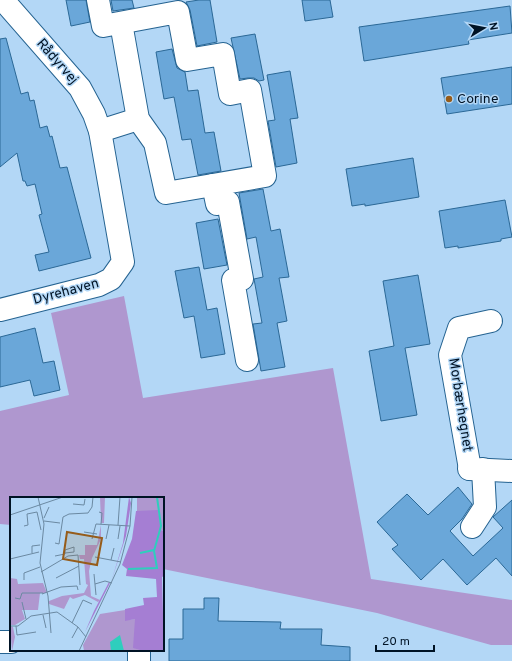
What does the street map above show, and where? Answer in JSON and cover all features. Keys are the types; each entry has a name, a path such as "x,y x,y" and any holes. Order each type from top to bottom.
{"street":[{"name":"Rådyrvej","path":"3,0 80,88 94,114 100,131 123,262"},
{"path":"98,0 103,26 178,12 187,60 223,54 230,94 250,90 265,176 166,193 156,143 138,119 121,23"},
{"path":"100,131 138,119"},
{"path":"213,185 217,204 228,202 242,279 233,280 247,360"},
{"name":"Dyrehaven","path":"0,310 99,285 111,279 123,262"},
{"name":"Morbærhegnet","path":"472,527 485,507 470,469 450,355 459,328 491,321"},
{"name":"Morbærhegnet","path":"470,469 512,471"}],"shaded area":[{"path":"124,296 143,398 333,368 371,579 512,600 512,645 491,645 377,613 164,569 164,497 10,497 10,525 0,524 0,411 69,395 51,313"}],"building":[{"path":"66,0 86,0 90,22 71,26"},
{"path":"111,0 132,0 134,8 113,11"},
{"path":"210,0 217,42 197,46 190,10 186,2"},
{"path":"302,0 330,0 333,17 305,21"},
{"path":"510,6 512,33 468,40 469,44 364,61 359,27"},
{"path":"255,34 264,80 259,81 254,78 240,79 231,38"},
{"path":"6,38 21,94 28,92 30,101 34,100 40,128 47,126 50,137 52,136 60,168 67,167 91,258 39,271 35,255 49,252 39,215 42,214 35,184 27,186 25,181 23,181 17,153 0,167 0,39"},
{"path":"172,49 177,68 185,72 188,91 198,90 205,133 214,132 221,171 198,175 191,139 182,140 174,97 164,99 156,52"},
{"path":"512,67 512,104 447,114 441,78"},
{"path":"290,71 298,118 290,119 297,163 276,167 268,121 275,120 267,75"},
{"path":"413,158 419,197 365,206 365,204 352,206 346,169"},
{"path":"263,189 271,231 280,229 289,277 279,278 287,321 277,323 285,367 261,371 253,324 262,323 254,279 263,277 256,237 247,239 239,193"},
{"path":"505,200 512,237 501,239 501,241 458,248 458,246 445,248 439,211"},
{"path":"218,219 227,265 204,269 196,223"},
{"path":"199,267 207,310 217,308 225,354 201,358 194,316 184,318 175,271"},
{"path":"418,275 430,344 405,348 417,415 381,421 369,351 394,346 383,281"},
{"path":"35,328 43,363 54,361 60,390 34,396 30,380 0,387 0,337"},
{"path":"458,487 472,504 462,519 450,531 473,556 503,528 493,517 512,500 512,576 496,558 467,585 443,559 421,580 392,549 398,545 377,522 407,494 428,515"},
{"path":"204,598 219,598 218,621 281,622 280,629 322,629 321,645 350,647 350,661 169,661 169,639 183,639 183,609 204,609"}],"place":[{"name":"Corine","path":"449,99"}]}
